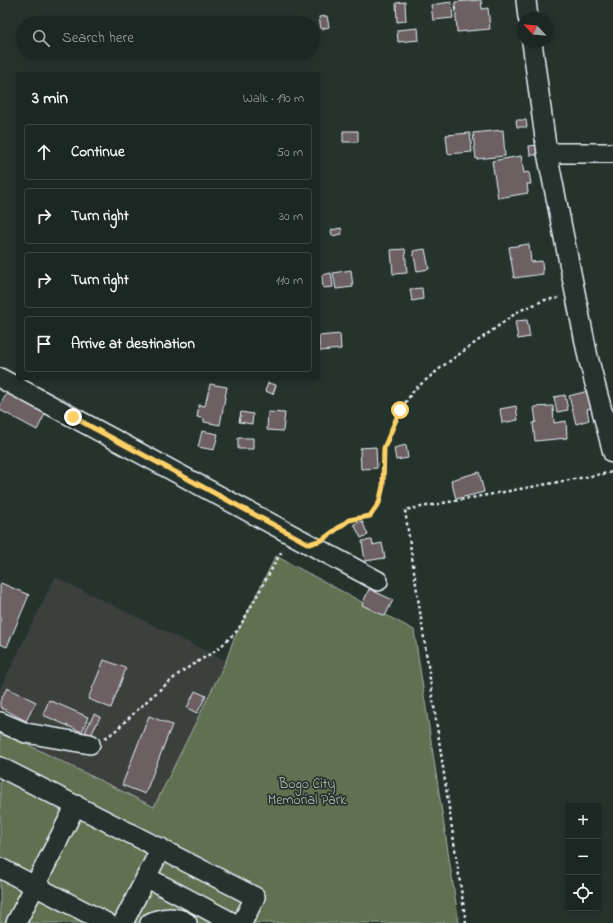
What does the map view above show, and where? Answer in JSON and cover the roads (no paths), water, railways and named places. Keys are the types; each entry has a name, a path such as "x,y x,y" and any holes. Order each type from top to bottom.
{"street":[{"path":"526,0 527,12"},
{"path":"533,48 547,154 588,357 613,453"},
{"path":"547,154 613,153"},
{"path":"0,378 378,581"},
{"path":"0,722 26,733 90,744"},
{"path":"0,767 255,896 242,923"},
{"path":"16,923 76,805"},
{"path":"123,923 160,848"},
{"path":"0,868 107,923"},
{"path":"146,877 233,923"},
{"path":"150,923 163,918 174,918 188,923"}],"park label":[{"name":"Bogo City Memorial Park","path":"307,792"}]}
